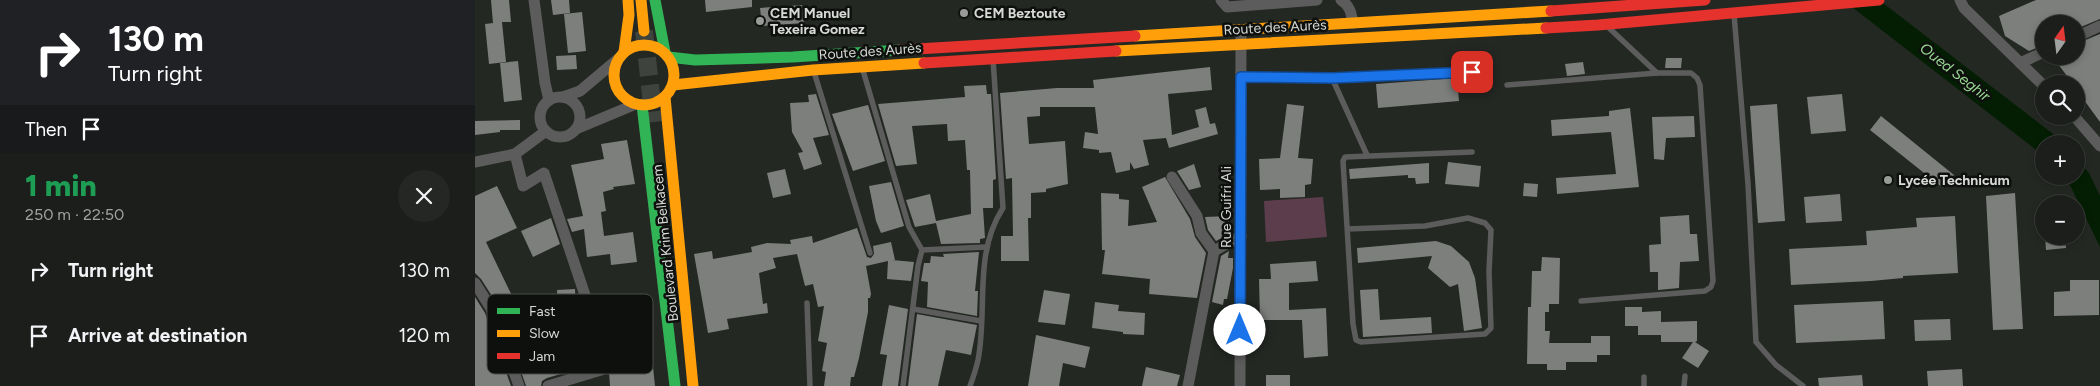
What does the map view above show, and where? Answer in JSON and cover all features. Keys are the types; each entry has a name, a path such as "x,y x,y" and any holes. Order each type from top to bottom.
{"street":[{"path":"534,0 549,100"},
{"path":"628,0 629,15 621,55 615,67 615,84 627,100 639,104"},
{"path":"641,0 644,31"},
{"path":"576,129 639,104 657,103 665,97 673,85 675,69 667,55 655,0"},
{"path":"1221,0 1227,7 1317,0"},
{"path":"1341,0 1351,10 1353,23"},
{"name":"Route des Aurès","path":"667,55 695,60 793,57 1705,0"},
{"name":"Route des Aurès","path":"673,85 813,70 1241,43 1605,24 1879,0"},
{"path":"1960,0 1964,8 2035,77"},
{"path":"2085,33 2100,26"},
{"name":"Rue Guifri Ali","path":"1240,29 1240,386"},
{"path":"563,97 574,102 580,112 579,124 571,134 558,136 546,131 541,121 540,115 549,100 580,91 621,55 640,44 649,44 667,55"},
{"path":"2020,63 2035,56"},
{"name":"Boulevard Krim Belkacem","path":"665,97 693,386"},
{"name":"Boulevard Krim Belkacem","path":"639,104 675,386"},
{"path":"654,122 674,290 693,386"},
{"path":"2082,125 2100,146"},
{"path":"475,162 515,154 546,131"},
{"path":"515,154 523,186 544,173 585,294"},
{"path":"1172,177 1197,216 1201,233 1214,251 1187,386"},
{"path":"1214,251 1241,236"},
{"path":"475,283 487,302"},
{"path":"674,290 675,386"},
{"path":"515,374 519,386"},
{"path":"555,385 589,374"}],"lane":[{"path":"1734,14 1748,184 1756,342 1776,365 1803,386"},
{"path":"1605,24 1657,73"},
{"path":"970,386 978,360 986,247 994,222 1003,208 993,59"},
{"path":"862,67 909,227 922,250 903,386"},
{"path":"813,70 870,253"},
{"path":"1241,77 1332,78 1472,72"},
{"path":"1507,84 1657,73 1691,73 1697,78 1700,85 1713,281 1711,287 1705,291 1581,301"},
{"path":"1332,78 1367,155"},
{"path":"1348,228 1425,226 1468,218 1485,223 1491,230 1492,238 1489,272 1491,328 1485,334 1361,342 1356,340 1353,324 1343,161 1347,155 1472,152"},
{"path":"922,250 986,247"},
{"path":"807,303 810,386"},
{"path":"913,309 981,321"},
{"path":"1684,386 1685,376"},
{"path":"1644,377 1644,386"}],"shaded area":[{"path":"1323,197 1327,237 1266,242 1264,201"}],"water":[{"name":"Oued Seghir","path":"1843,0 1879,0 2035,120 2035,125 2041,125 2054,135 2035,135 2035,149"},
{"path":"2085,169 2100,196 2100,247 2085,216 2085,195 2075,195 2070,185 2085,185"}],"building":[{"path":"491,0 509,0 511,22 502,22 506,62 489,64 485,24 493,23"},
{"path":"551,0 569,0 570,13 553,15"},
{"path":"705,0 752,0 752,7 706,12"},
{"path":"2036,0 2100,0 2100,19 2085,25 2085,15 2035,15 2035,49 2029,51 2005,36 1999,16"},
{"path":"802,5 804,23 762,26 760,8"},
{"path":"582,12 586,51 568,53 564,14"},
{"path":"2100,34 2100,122 2085,101 2085,75 2066,75 2059,65 2085,65 2085,40"},
{"path":"576,55 577,69 557,70 556,56"},
{"path":"1666,58 1682,58 1681,68 1665,68"},
{"path":"518,61 522,100 504,102 500,63"},
{"path":"1583,62 1585,74 1567,76 1565,64"},
{"path":"1210,67 1212,90 1168,94 1172,135 1199,127 1195,110 1206,107 1210,124 1215,123 1218,134 1169,148 1166,138 1143,140 1149,165 1134,169 1130,162 1130,170 1116,173 1111,152 1099,153 1099,150 1083,148 1085,132 1098,134 1095,107 1040,107 1040,116 1027,117 1029,144 1065,141 1068,184 1046,189 1046,192 1031,193 1031,218 1028,218 1029,261 1001,261 1001,236 1013,236 1012,178 1006,179 1000,93 1057,88 1094,88 1093,80"},
{"path":"1457,78 1459,101 1378,108 1376,84"},
{"path":"986,85 987,94 991,94 996,179 993,180 993,208 983,208 985,238 980,239 980,243 941,244 936,223 915,227 906,200 930,194 936,221 971,214 970,170 967,170 965,140 948,141 947,124 912,126 917,164 896,166 878,104 965,97 964,86"},
{"path":"816,94 829,135 813,138 822,164 804,170 798,153 803,152 792,132 790,103 809,102 808,95"},
{"path":"1842,94 1846,131 1811,134 1807,97"},
{"path":"1287,104 1304,106 1298,158 1313,159 1311,184 1305,185 1305,197 1280,198 1280,189 1260,190 1259,159 1280,158"},
{"path":"1777,104 1785,221 1758,223 1750,106"},
{"path":"868,105 885,161 853,171 832,114"},
{"path":"1630,108 1639,187 1557,194 1556,178 1616,174 1611,132 1552,136 1551,120 1609,116 1609,111"},
{"path":"1694,116 1695,137 1666,138 1664,160 1654,159 1652,117"},
{"path":"1881,116 1954,175 1943,188 1870,130"},
{"path":"520,120 520,130 500,130 500,132 475,135 475,121"},
{"path":"627,140 635,184 613,187 614,189 603,192 606,211 601,212 604,236 633,232 637,262 611,265 610,254 587,257 584,229 572,232 567,219 583,216 571,165 604,159 601,144"},
{"path":"1448,162 1481,166 1479,187 1445,184"},
{"path":"1429,163 1429,183 1416,184 1415,178 1408,178 1408,175 1350,179 1349,169"},
{"path":"1194,164 1201,187 1189,190 1177,171"},
{"path":"785,169 791,194 773,198 767,173"},
{"path":"1165,177 1190,219 1195,237 1206,253 1197,298 1149,294 1150,279 1102,274 1105,250 1102,250 1101,193 1119,194 1119,199 1129,200 1128,226 1157,222 1142,187"},
{"path":"891,182 904,226 881,233 876,221 869,186"},
{"path":"1524,183 1538,184 1537,197 1523,196"},
{"path":"497,186 517,228 486,242 511,294 491,294 475,273 475,196"},
{"path":"2015,193 2023,329 1993,330 1986,196"},
{"path":"1840,194 1842,221 1806,223 1804,197"},
{"path":"1689,215 1690,234 1697,234 1699,261 1680,262 1679,288 1658,290 1658,272 1650,272 1649,245 1661,244 1660,217"},
{"path":"1229,216 1229,234 1216,241 1208,230 1205,217"},
{"path":"1955,216 1958,273 1903,276 1903,278 1871,281 1791,285 1789,249 1867,245 1866,231 1917,227 1916,218"},
{"path":"551,218 560,244 533,257 521,231"},
{"path":"857,228 867,257 871,258 874,254 873,246 891,242 895,260 892,260 914,262 911,281 887,279 888,261 866,266 871,294 870,298 868,298 868,312 859,358 854,377 851,377 850,386 824,386 826,372 822,371 827,343 818,341 824,306 818,307 813,284 805,286 797,254 773,258 776,268 759,273 763,304 767,303 768,313 727,319 729,329 708,333 694,254 712,251 713,259 752,252 751,247 767,243 791,244 790,240 812,236 813,243"},
{"path":"1436,241 1451,246 1469,262 1475,278 1482,328 1464,331 1458,284 1450,287 1428,268 1432,256 1358,263 1357,248"},
{"path":"2046,245 2066,245 2066,248 2046,250"},
{"path":"1229,251 1228,258 1233,258 1233,268 1227,299 1224,299 1223,305 1212,302 1221,256"},
{"path":"979,252 975,291 978,291 977,316 927,307 928,282 921,281 924,263 930,263 931,256 944,257 943,254"},
{"path":"1542,257 1560,258 1559,304 1549,304 1549,312 1545,312 1545,331 1550,331 1549,343 1591,343 1591,336 1610,336 1610,355 1597,355 1597,362 1566,362 1566,370 1547,370 1547,364 1527,364 1528,307 1531,307 1532,271 1541,271"},
{"path":"1316,261 1318,281 1289,283 1289,310 1326,308 1328,356 1304,358 1302,320 1260,320 1259,279 1271,279 1270,264"},
{"path":"2070,280 2099,280 2099,315 2054,316 2054,292 2070,291"},
{"path":"575,289 575,294 557,294 557,290"},
{"path":"1378,289 1380,320 1431,317 1432,333 1363,337 1360,290"},
{"path":"1044,290 1070,294 1065,325 1038,322"},
{"path":"475,297 487,319 487,374 507,374 511,386 475,386"},
{"path":"1883,301 1885,339 1796,343 1794,305"},
{"path":"1095,302 1119,305 1118,311 1145,313 1144,335 1123,334 1123,332 1092,328"},
{"path":"889,305 908,309 898,386 882,386 887,355 880,354"},
{"path":"1625,307 1642,307 1642,312 1661,311 1661,322 1697,321 1697,341 1695,342 1709,351 1698,368 1682,358 1693,342 1661,342 1661,335 1638,335 1638,326 1625,326"},
{"path":"917,314 977,325 971,355 946,350 938,386 908,386"},
{"path":"1950,319 1951,340 1915,341 1914,320"},
{"path":"1036,335 1090,347 1085,368 1063,363 1059,386 1028,386"},
{"path":"653,367 655,386 610,386 609,374 653,374"},
{"path":"1146,367 1180,375 1177,386 1142,386"},
{"path":"1962,369 1963,386 1928,386 1927,371"},
{"path":"522,374 561,374 542,381 541,386 526,386"},
{"path":"1266,375 1290,375 1290,386 1266,386"},
{"path":"1862,375 1863,386 1819,386 1818,378"}],"tunnel":[{"path":"644,31 654,122"}],"traffic: fast":[{"path":"655,0 665,52"},
{"path":"669,57 695,60 793,57 900,50"},
{"path":"642,105 675,386"}],"traffic: slow":[{"path":"624,52 629,15 628,0"},
{"path":"641,0 644,31"},
{"path":"1135,36 1551,11"},
{"path":"1116,51 1546,28"},
{"path":"638,45 650,45 661,50 669,58 674,69 674,75 672,87 661,100 650,105 638,105 627,100 619,92 614,81 614,69 619,58 627,50 638,45"},
{"path":"673,85 813,70 924,63"},
{"path":"665,97 693,386"}],"traffic: jam":[{"path":"1551,11 1705,0"},
{"path":"1546,28 1879,0"},
{"path":"900,50 1135,36"},
{"path":"924,63 1116,51"}],"place":[{"name":"CEM Beztoute","path":"964,13"},
{"name":"CEM Manuel Texeira Gomez","path":"760,21"},
{"name":"Lycée Technicum","path":"1888,180"}],"route":[{"path":"1240,330 1241,77 1332,78 1472,72"}]}
